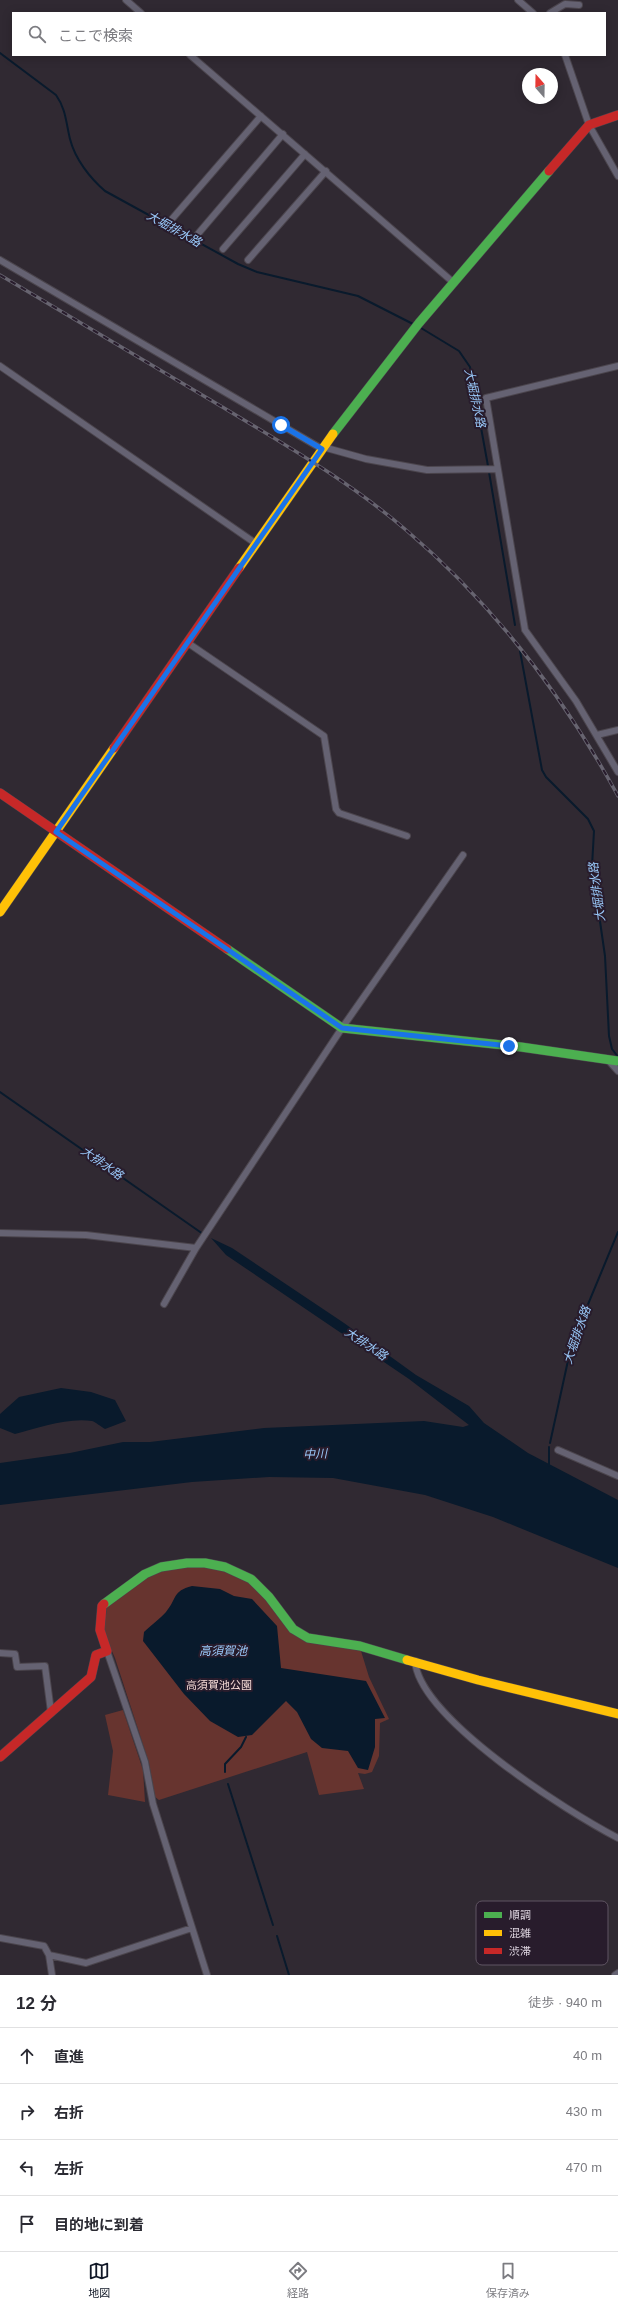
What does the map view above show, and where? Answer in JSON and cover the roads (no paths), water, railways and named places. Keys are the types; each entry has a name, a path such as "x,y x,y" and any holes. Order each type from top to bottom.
{"street":[{"path":"126,0 140,12"},
{"path":"518,0 532,12"},
{"path":"552,12 565,4 579,5"},
{"path":"191,56 454,283"},
{"path":"565,56 589,125 618,176"},
{"path":"0,912 322,448 419,323 589,125 618,115"},
{"path":"172,219 261,116"},
{"path":"197,235 282,134"},
{"path":"223,249 305,154"},
{"path":"248,260 326,171"},
{"path":"0,260 322,448 366,460 427,470 497,469"},
{"path":"0,366 256,543"},
{"path":"618,366 486,398 525,630 576,701 618,772"},
{"path":"188,643 324,736 336,809 339,813 407,836"},
{"path":"597,735 618,730"},
{"path":"0,793 342,1028 521,1047 613,1061 618,1071"},
{"path":"164,1304 198,1246 342,1028 463,855"},
{"path":"0,1233 86,1235 198,1246"},
{"path":"558,1450 618,1476"},
{"path":"207,1975 152,1804 143,1756 100,1630 102,1606 152,1570 175,1564 205,1563 235,1569 251,1579 269,1597 293,1629 300,1634 326,1642 360,1646 478,1680 618,1714"},
{"path":"0,1757 91,1677 96,1655 107,1651"},
{"path":"0,1653 15,1654 17,1667 45,1666 51,1712"},
{"path":"415,1661 419,1680 444,1714 496,1759 533,1786 595,1826 618,1838"},
{"path":"49,1956 86,1963 192,1928"},
{"path":"0,1938 44,1946 49,1956 52,1975"}],"water":[{"name":"中川","path":"211,1238 232,1248 344,1323 416,1375 469,1406 484,1423 528,1453 618,1500 618,1568 493,1517 425,1495 333,1478 269,1477 192,1482 0,1505 0,1463 70,1453 123,1442 150,1442 264,1428 424,1421 463,1427 469,1425 409,1379 226,1255"},
{"path":"61,1388 91,1392 115,1400 126,1421 105,1429 92,1421 73,1420 15,1434 0,1428 0,1414 19,1397"},
{"name":"高須賀池","path":"192,1586 220,1589 234,1596 252,1599 277,1626 281,1668 366,1681 385,1718 375,1719 375,1747 368,1770 358,1768 348,1751 322,1748 311,1739 297,1712 286,1701 252,1735 238,1737 210,1721 184,1694 143,1641 144,1632 166,1612 178,1593 181,1590"}],"waterway":[{"name":"大堀排水路","path":"0,53 56,95 64,111 75,154 89,174 105,191 238,264 257,272 358,296 413,324"},
{"name":"大堀排水路","path":"421,328 459,351 470,367 488,466"},
{"name":"大堀排水路","path":"489,472 515,625"},
{"name":"大堀排水路","path":"520,651 542,770 546,777 588,819 594,831 592,866 605,956 609,1036 612,1049 618,1057"},
{"name":"大排水路","path":"0,1092 203,1234"},
{"name":"大堀排水路","path":"550,1443 569,1356 579,1326 618,1232"},
{"name":"大堀排水路","path":"549,1447 549,1466"},
{"path":"225,1772 225,1764 241,1747 246,1737"},
{"path":"228,1784 273,1925"},
{"path":"277,1936 289,1975"}],"railway":[{"path":"0,275 295,451 363,496 406,530 469,589 524,653 574,722 618,796"}],"park label":[{"name":"高須賀池公園","path":"219,1685"}]}
